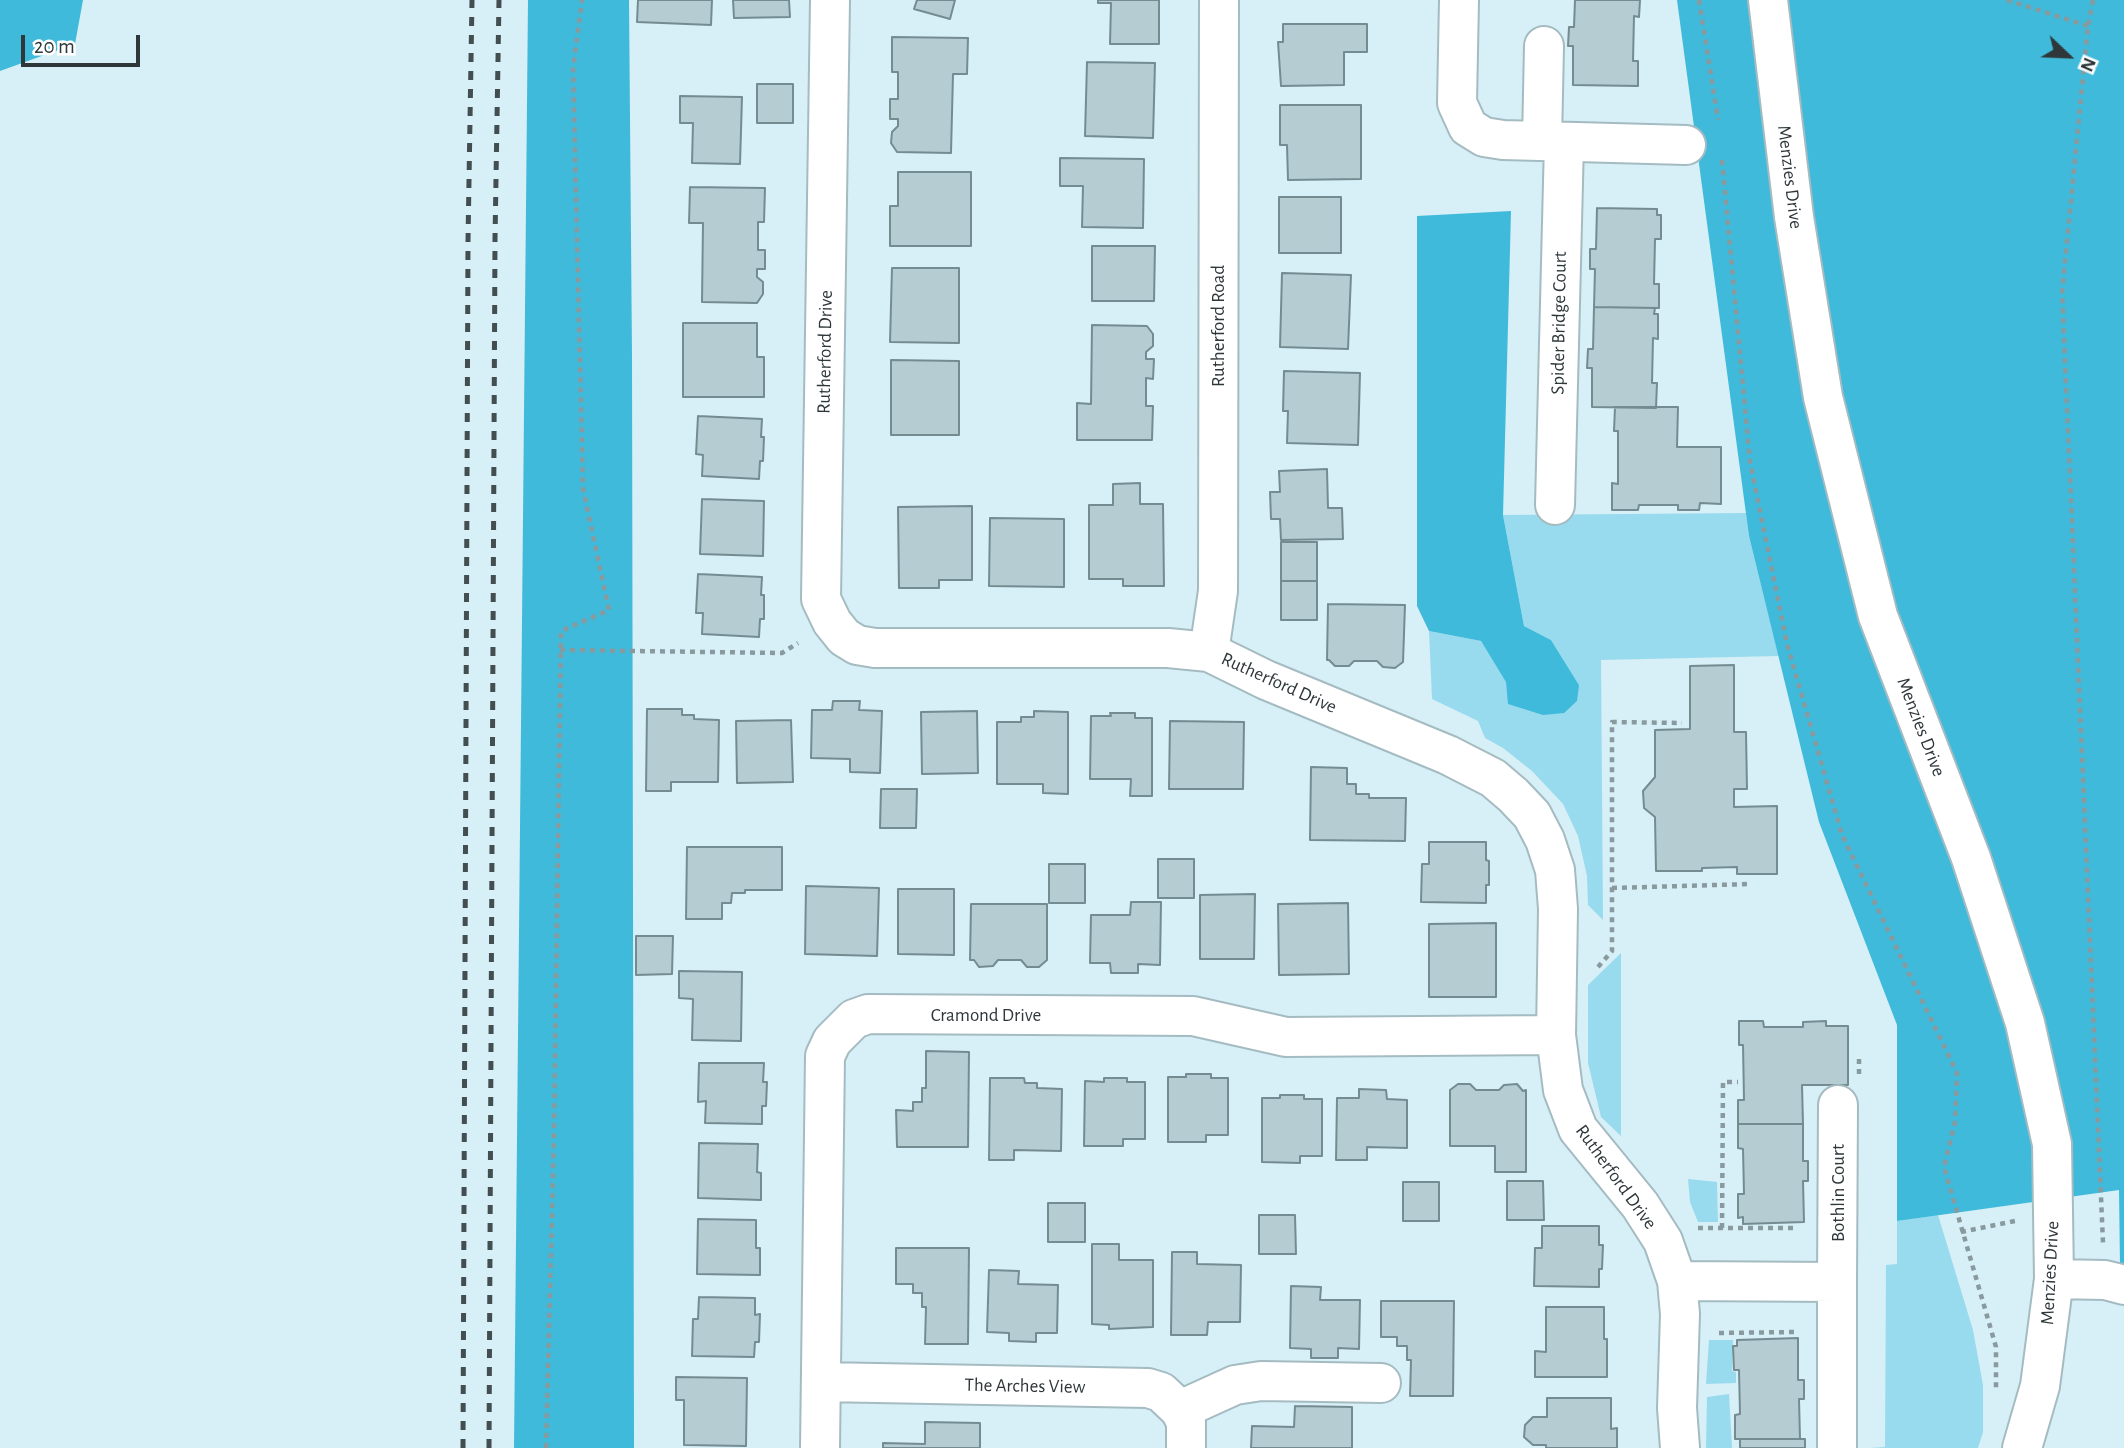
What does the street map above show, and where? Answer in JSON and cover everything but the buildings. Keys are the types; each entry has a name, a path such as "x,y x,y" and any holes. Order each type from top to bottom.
{"street":[{"name":"Rutherford Drive","path":"830,0 821,599 832,622 844,637 858,645 875,648 1168,648 1209,652 1266,680 1448,755 1493,778 1513,795 1532,815 1545,840 1555,870 1558,909 1556,1035 1563,1090 1578,1129 1640,1205 1662,1241 1677,1281 1680,1334 1676,1408 1679,1448"},
{"name":"Rutherford Road","path":"1209,652 1218,591 1219,0"},
{"path":"1459,0 1457,103 1468,127 1484,137 1704,149"},
{"name":"Menzies Drive","path":"1768,0 1794,217 1823,397 1878,616 1971,859 2025,1023 2052,1144 2054,1279 2040,1386 2022,1448"},
{"name":"Spider Bridge Court","path":"1544,46 1553,141 1555,505"},
{"name":"Cramond Drive","path":"820,1448 825,1056 832,1041 854,1019 868,1014 1193,1016 1286,1037 1556,1035"},
{"name":"Bothlin Court","path":"1837,1448 1838,1105"},
{"path":"2054,1279 2115,1283"},
{"path":"1677,1281 1837,1282"},
{"path":"1186,1448 1186,1422 1180,1410 1235,1385 1261,1381 1381,1383"},
{"name":"The Arches View","path":"822,1382 1149,1388 1161,1392 1180,1410"}],"path":[{"path":"546,1448 554,1133 561,631 609,610 583,489 573,69 582,0"},
{"path":"1699,0 1719,126"},
{"path":"2007,0 2088,26"},
{"path":"2092,0 2062,292 2115,1283"},
{"path":"1704,149 1750,462 1787,645 1842,835 1957,1073 1955,1122 1944,1167 1996,1347 1996,1396"},
{"path":"560,650 782,653 832,622"},
{"path":"1557,984 1584,983 1612,951 1612,722 1682,723"},
{"path":"1612,888 1751,884"},
{"path":"1722,1228 1723,1082 1738,1082"},
{"path":"1961,1232 2053,1213"},
{"path":"1654,1228 1838,1228"},
{"path":"1680,1334 1802,1332"}],"shaded area":[{"path":"0,0 83,0 75,44 0,71"},
{"path":"528,0 629,0 634,1448 514,1448"},
{"path":"1677,0 2124,0 2124,1267 2120,1265 2119,1190 1897,1221 1897,1025 1819,822 1749,536"},
{"path":"1511,211 1503,515 1524,626 1551,640 1579,685 1577,701 1564,713 1543,715 1508,704 1506,682 1481,641 1429,631 1417,606 1417,216"},
{"path":"1746,513 1749,536 1779,656 1601,660 1603,920 1588,905 1587,876 1578,836 1563,804 1532,771 1503,748 1485,738 1478,721 1432,699 1429,631 1481,641 1507,682 1579,685 1551,640 1524,626 1503,515"},
{"path":"1621,953 1621,1136 1601,1117 1588,1063 1588,985"},
{"path":"1688,1179 1717,1182 1718,1222 1698,1222 1690,1202"},
{"path":"1938,1215 1973,1330 1983,1385 1983,1432 1978,1448 1870,1448 1885,1447 1886,1265 1897,1264 1897,1221"},
{"path":"1709,1340 1733,1340 1732,1371 1736,1372 1736,1383 1706,1384"},
{"path":"1729,1394 1732,1448 1706,1448 1707,1397"}],"railway":[{"path":"463,1448 468,241 472,0"},
{"path":"489,1448 495,239 499,0"}]}
